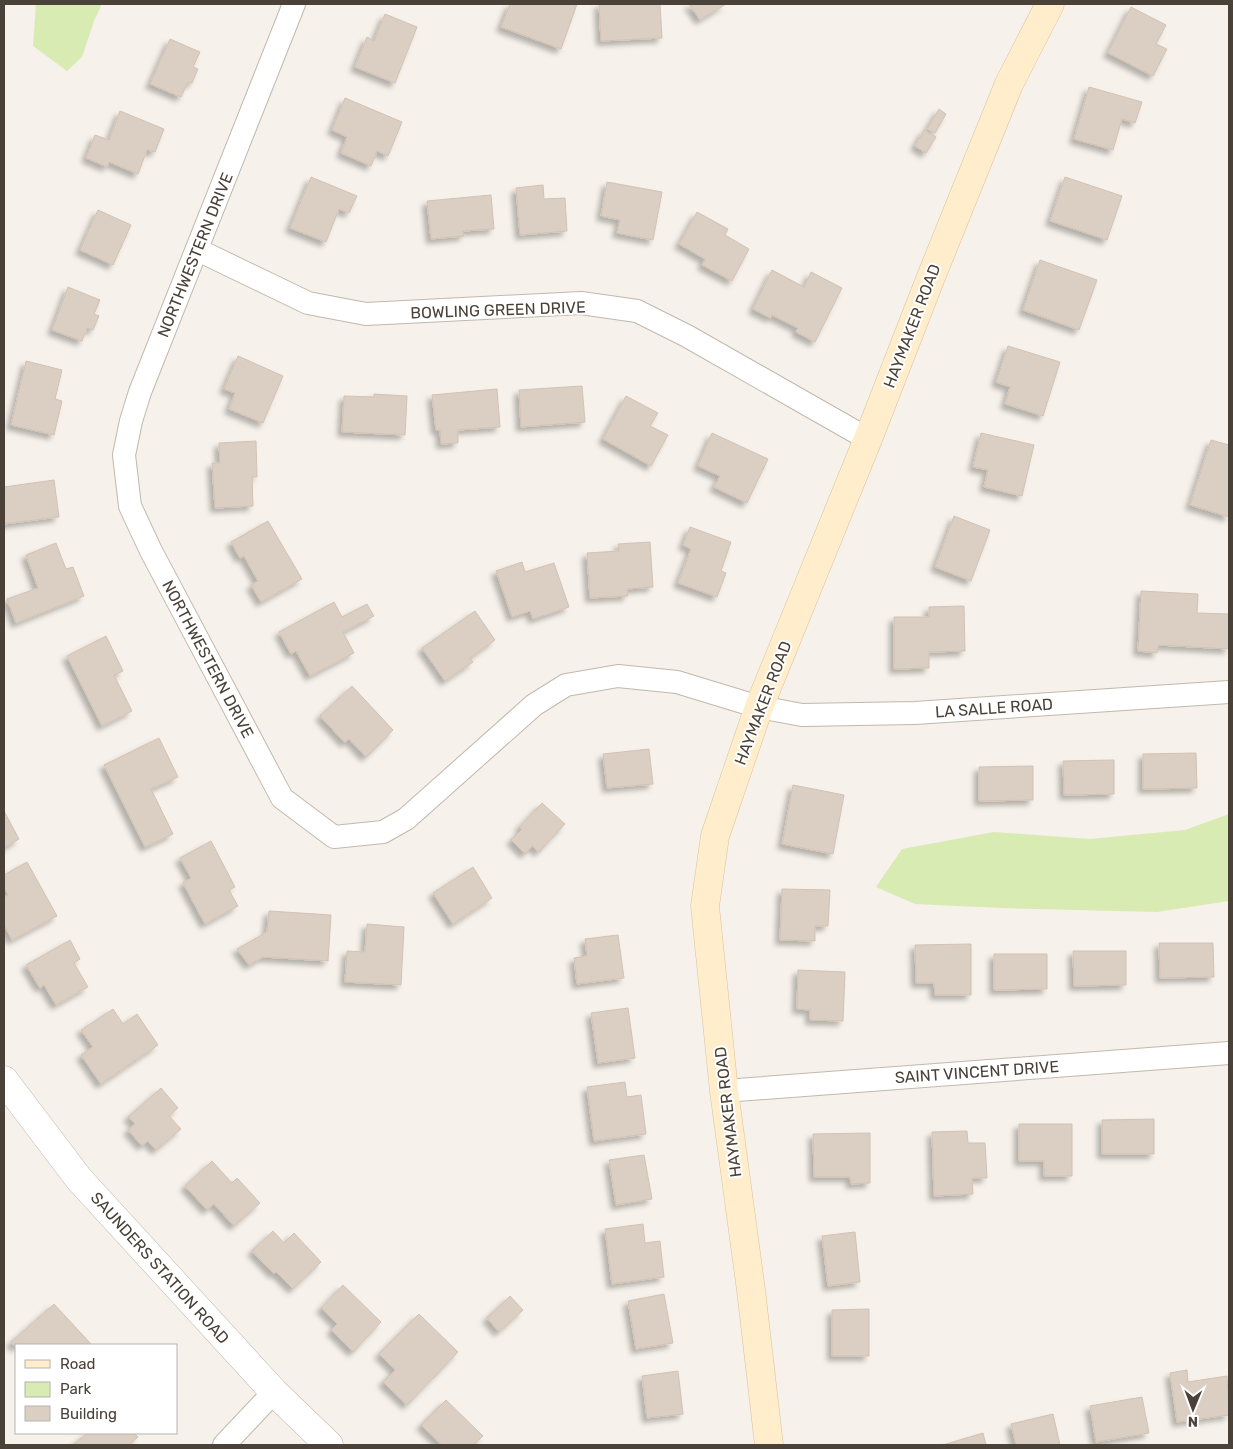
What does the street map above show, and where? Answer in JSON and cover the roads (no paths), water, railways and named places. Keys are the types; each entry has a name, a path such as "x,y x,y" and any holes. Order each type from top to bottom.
{"main road":[{"name":"HAYMAKER ROAD","path":"769,1445 751,1290 724,1091 705,906 715,836 759,707 1009,84 1050,4"}],"street":[{"name":"NORTHWESTERN DRIVE","path":"294,4 130,421 124,455 130,506 151,551 282,798 334,837 383,832 406,819 534,705 566,685 618,676 677,682 759,707"},
{"name":"BOWLING GREEN DRIVE","path":"198,250 308,303 366,314 581,303 637,311 687,336 868,439"},
{"name":"LA SALLE ROAD","path":"759,707 802,715 915,713 1229,692"},
{"name":"SAINT VINCENT DRIVE","path":"724,1091 1229,1053"},
{"name":"SAUNDERS STATION ROAD","path":"4,1080 79,1179 274,1392 329,1445"},
{"path":"224,1445 274,1392"}]}
